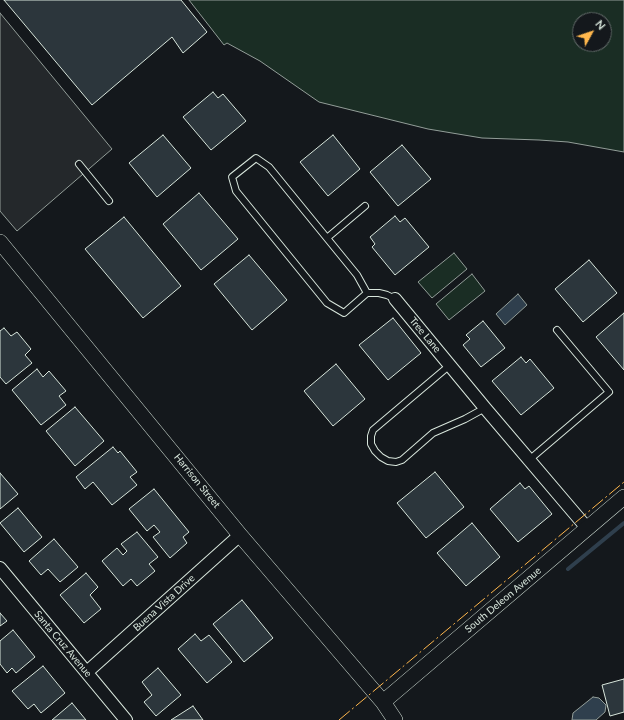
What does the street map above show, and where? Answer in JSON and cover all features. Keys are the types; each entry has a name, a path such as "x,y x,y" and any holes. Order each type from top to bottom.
{"street":[{"name":"Harrison Street","path":"0,242 240,534 383,702 395,720"},
{"name":"Tree Lane","path":"395,299 587,528"},
{"name":"South Deleon Avenue","path":"383,702 624,497"},
{"name":"Buena Vista Drive","path":"87,672 240,534"},
{"name":"Santa Cruz Avenue","path":"0,568 126,720"}],"lane":[{"path":"256,158 269,167 327,238 357,275 367,293 344,314 327,303 236,191 232,177 256,158"},
{"path":"79,164 109,201"},
{"path":"327,238 365,206"},
{"name":"Tree Lane","path":"367,293 379,293 395,299"},
{"path":"529,460 609,392 556,330"},
{"path":"450,365 373,430 371,444 375,451 380,457 388,461 396,462 402,460 433,433 465,419 485,408"}],"green space":[{"path":"189,0 624,0 624,152 568,142 482,138 428,129 319,102 260,61 227,43 224,45"},
{"path":"454,253 467,269 432,298 418,282"},
{"path":"472,274 485,291 449,320 436,304"}],"shaded area":[{"path":"0,13 112,149 17,231 0,211"}],"water":[{"path":"518,294 527,305 505,325 496,314"},
{"path":"593,697 599,698 606,705 605,712 596,720 572,720 573,713"}],"building":[{"path":"4,0 181,0 207,32 183,53 172,37 92,105"},
{"path":"213,92 218,98 223,94 246,121 211,150 183,117"},
{"path":"163,135 191,168 157,197 129,163"},
{"path":"333,135 360,169 328,196 300,162"},
{"path":"402,145 431,179 398,206 370,172"},
{"path":"199,193 238,239 201,270 163,224"},
{"path":"395,216 400,222 405,218 429,247 395,275 372,247 375,244 370,237"},
{"path":"124,217 181,286 143,318 85,249"},
{"path":"249,255 287,300 252,330 214,284"},
{"path":"589,260 617,293 583,322 555,289"},
{"path":"624,313 624,370 596,337"},
{"path":"393,318 421,353 388,380 359,345"},
{"path":"483,321 505,348 481,367 463,345 470,339 466,335"},
{"path":"4,328 11,336 17,332 31,349 25,355 32,363 6,384 0,377 0,331"},
{"path":"521,357 526,363 530,359 554,388 521,415 492,381"},
{"path":"336,364 365,399 333,426 304,391"},
{"path":"37,369 43,377 49,371 66,391 59,396 66,405 41,425 12,390"},
{"path":"75,407 104,441 75,466 46,431"},
{"path":"113,447 118,453 120,451 137,472 130,477 137,485 112,505 93,482 85,489 76,477"},
{"path":"435,472 464,507 426,538 397,503"},
{"path":"0,473 18,494 0,509"},
{"path":"520,483 525,489 529,486 552,514 518,542 490,509"},
{"path":"154,489 189,532 183,537 187,543 170,558 153,537 160,532 154,525 147,531 129,509"},
{"path":"18,508 42,537 24,552 0,523"},
{"path":"472,523 500,557 466,586 437,553"},
{"path":"137,532 158,557 149,564 155,571 137,586 131,579 123,586 102,561 117,548 123,555 127,551 121,544"},
{"path":"54,539 78,567 60,582 48,569 41,575 29,561"},
{"path":"86,573 98,587 90,595 101,609 84,623 60,595"},
{"path":"242,600 273,638 244,662 213,624"},
{"path":"0,613 7,621 0,626"},
{"path":"13,630 35,657 16,673 12,668 7,673 0,664 0,641"},
{"path":"195,634 201,641 209,635 232,662 207,683 178,649"},
{"path":"43,666 65,693 41,713 34,704 28,709 12,691"},
{"path":"158,668 181,695 156,716 144,702 152,695 142,682"},
{"path":"624,679 624,712 610,716 602,685"},
{"path":"72,703 86,720 52,720"},
{"path":"193,706 203,720 171,720"}],"waterway":[{"path":"568,569 624,523"}],"power":[{"path":"339,720 624,482"}]}
